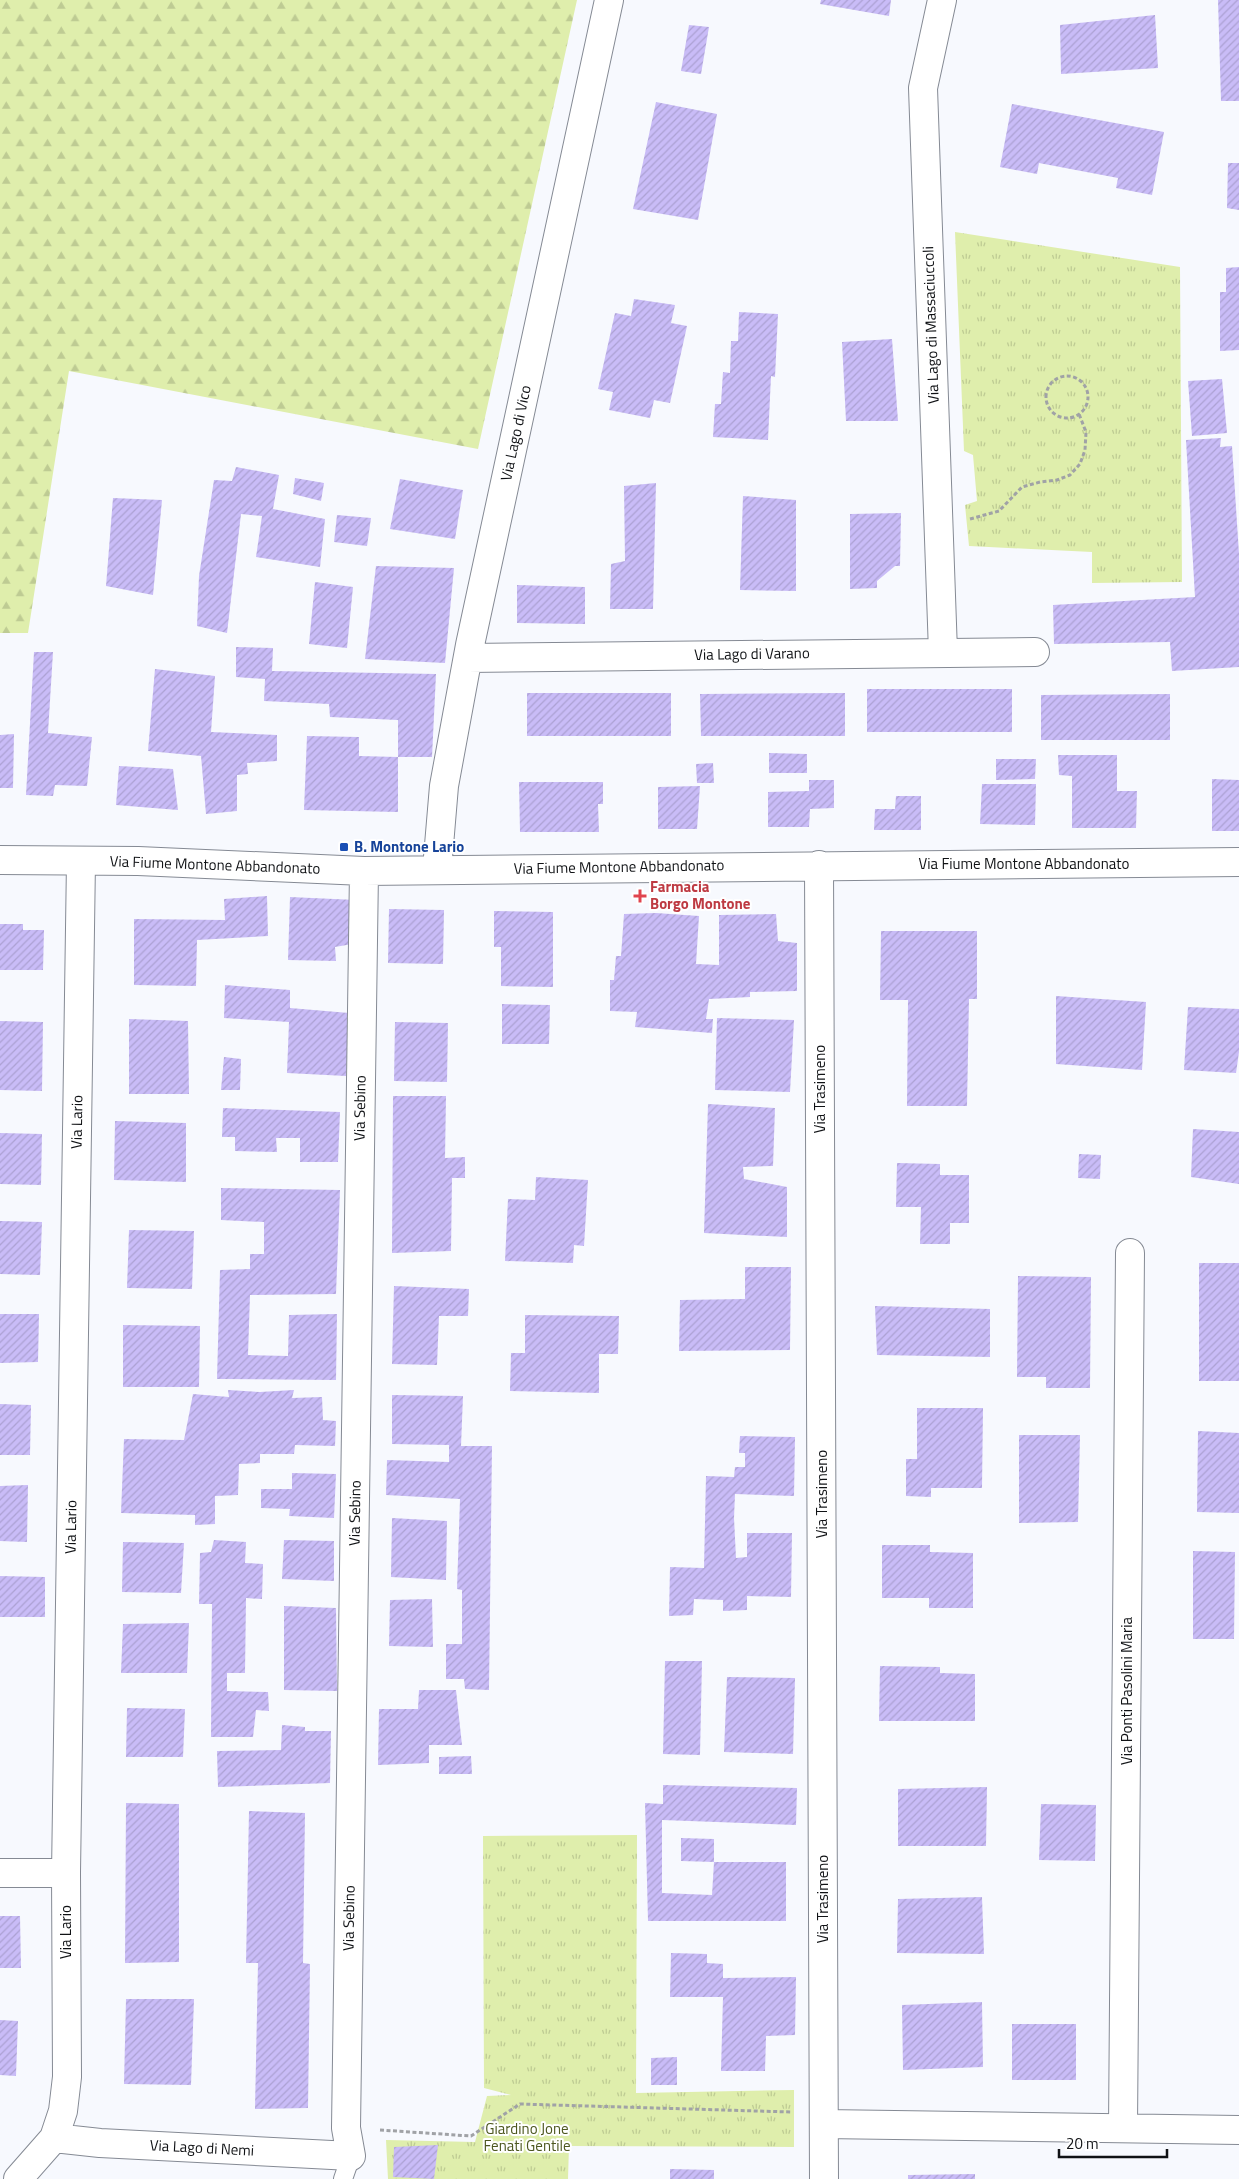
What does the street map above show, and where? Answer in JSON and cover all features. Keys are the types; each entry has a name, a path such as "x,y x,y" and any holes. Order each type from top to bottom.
{"street":[{"name":"Via Lago di Vico","path":"437,869 444,786 468,658 609,0"},
{"name":"Via Lago di Massaciuccoli","path":"942,0 923,88 943,652"},
{"name":"Via Lago di Varano","path":"468,658 1035,652"},
{"name":"Via Fiume Montone Abbandonato","path":"0,860 364,870 1239,862"},
{"name":"Via Lario","path":"18,2179 54,2138 63,2111 67,2077 66,1873 81,861"},
{"name":"Via Trasimeno","path":"819,865 824,2179"},
{"name":"Via Sebino","path":"350,2171 346,2128 364,870"},
{"name":"Via Ponti Pasolini Maria","path":"1123,2128 1130,1253"},
{"path":"0,1873 66,1873"},
{"path":"824,2124 1239,2130"},
{"name":"Via Lago di Nemi","path":"54,2138 350,2171"}],"path":[{"path":"1071,376 1083,383 1086,389 1087,402 1079,414 1066,418 1053,413 1049,408 1046,394 1052,382 1057,378 1071,376"},
{"path":"965,519 977,519 999,511 1022,487 1057,480 1070,475 1080,464 1085,450 1086,432 1079,414"},
{"path":"377,2130 471,2136 520,2104 798,2112"}],"green space":[{"path":"0,0 577,0 478,449 69,371 28,633 0,633"},
{"path":"955,232 1180,267 1182,582 1092,583 1092,552 969,546 965,505 977,501 973,455 964,451"},
{"name":"Giardino Jone Fenati Gentile","path":"637,1835 636,2093 794,2090 794,2147 569,2146 568,2179 388,2179 386,2140 475,2142 487,2096 511,2095 484,2088 483,1836"}],"building":[{"path":"821,0 891,0 889,16 820,4"},
{"path":"1218,0 1239,0 1239,101 1221,101"},
{"path":"1155,15 1158,68 1061,74 1060,25"},
{"path":"689,25 709,27 701,74 681,71"},
{"path":"656,102 717,114 698,220 633,209"},
{"path":"1012,104 1164,132 1152,195 1116,188 1118,178 1039,163 1037,174 1000,167"},
{"path":"1228,163 1239,163 1239,210 1227,208"},
{"path":"1239,267 1239,350 1220,351 1220,292 1226,292 1226,268"},
{"path":"634,299 675,305 671,323 687,326 670,403 654,400 650,418 609,410 613,392 598,389 615,313 631,316"},
{"path":"739,312 778,314 775,377 771,376 768,440 713,437 715,404 721,404 723,372 730,373 731,341 738,341"},
{"path":"892,339 898,421 846,421 842,342"},
{"path":"1222,379 1227,433 1192,436 1188,381"},
{"path":"1221,438 1220,447 1232,446 1239,554 1239,667 1172,671 1170,642 1054,644 1053,605 1195,597 1186,440"},
{"path":"236,467 279,475 273,509 325,519 320,567 256,557 262,516 241,514 227,633 197,626 199,576 214,480 232,481"},
{"path":"295,478 324,483 321,501 293,494"},
{"path":"400,479 463,490 455,539 390,529"},
{"path":"656,483 653,609 610,609 611,564 625,561 624,486"},
{"path":"743,496 796,500 796,591 740,590"},
{"path":"113,498 162,500 153,595 106,586"},
{"path":"901,513 900,566 895,566 877,581 877,588 850,589 850,514"},
{"path":"337,515 371,518 367,546 334,542"},
{"path":"376,566 454,568 445,663 365,659"},
{"path":"315,582 353,587 347,648 309,644"},
{"path":"517,585 585,587 585,624 517,623"},
{"path":"236,647 273,648 272,671 436,674 432,757 398,757 398,720 330,717 329,704 264,701 265,679 236,677"},
{"path":"34,652 53,652 48,733 92,737 87,786 55,785 53,796 26,795"},
{"path":"155,669 215,676 211,732 277,735 277,761 247,763 248,774 237,775 237,811 206,814 201,756 148,751"},
{"path":"867,689 1012,689 1012,732 867,732"},
{"path":"527,693 671,693 671,736 527,736"},
{"path":"845,693 845,736 701,736 700,694"},
{"path":"1170,694 1170,740 1041,740 1041,695"},
{"path":"14,734 13,788 0,788 0,735"},
{"path":"307,736 359,737 359,756 398,757 398,812 304,810"},
{"path":"769,753 807,754 807,773 769,773"},
{"path":"1058,755 1117,755 1117,791 1137,791 1136,828 1072,828 1072,776 1059,775"},
{"path":"996,759 1036,759 1035,779 996,780"},
{"path":"713,763 714,783 697,783 696,764"},
{"path":"119,766 173,769 178,810 116,805"},
{"path":"1212,779 1239,780 1239,831 1212,831"},
{"path":"809,780 834,780 834,808 810,809 809,827 768,827 768,792 809,791"},
{"path":"519,782 603,782 603,804 598,804 599,832 520,832"},
{"path":"982,784 1036,784 1035,825 980,824"},
{"path":"700,786 697,829 658,829 658,787"},
{"path":"896,796 921,796 921,830 874,830 875,809 895,809"},
{"path":"267,896 268,936 197,940 196,986 134,985 134,919 225,920 224,899"},
{"path":"290,897 356,900 358,943 335,947 336,961 288,960"},
{"path":"389,909 444,910 443,964 388,963"},
{"path":"494,911 553,912 553,987 501,986 501,947 494,947"},
{"path":"656,913 699,916 696,964 719,965 719,915 776,914 778,941 797,943 797,991 750,992 750,997 709,999 706,1019 713,1019 712,1033 635,1027 637,1012 610,1011 610,980 614,980 616,956 621,956 624,914"},
{"path":"0,924 23,924 23,930 44,930 43,970 0,970"},
{"path":"881,931 977,931 977,999 969,999 967,1106 907,1106 908,1000 880,1000"},
{"path":"225,985 290,990 290,1008 349,1013 346,1076 287,1073 289,1022 224,1018"},
{"path":"1056,996 1146,1002 1142,1070 1056,1064"},
{"path":"502,1004 550,1005 549,1044 502,1044"},
{"path":"1188,1007 1239,1009 1239,1052 1236,1073 1184,1070"},
{"path":"717,1018 794,1020 790,1092 715,1090"},
{"path":"129,1019 188,1021 189,1094 129,1094"},
{"path":"0,1021 43,1022 42,1091 0,1090"},
{"path":"395,1022 448,1023 447,1082 394,1081"},
{"path":"224,1057 241,1059 240,1090 221,1090"},
{"path":"393,1096 446,1096 445,1158 465,1157 465,1178 452,1178 451,1251 392,1253"},
{"path":"708,1104 775,1108 773,1166 743,1167 744,1179 787,1187 787,1237 704,1233"},
{"path":"223,1108 340,1112 338,1162 300,1162 300,1138 276,1138 277,1152 235,1151 235,1137 222,1137"},
{"path":"115,1121 186,1123 186,1182 114,1180"},
{"path":"1193,1129 1239,1132 1239,1184 1191,1177"},
{"path":"0,1133 42,1134 41,1185 0,1184"},
{"path":"1079,1154 1101,1155 1100,1179 1078,1178"},
{"path":"897,1163 940,1164 940,1175 969,1175 969,1223 950,1223 950,1244 920,1244 921,1207 896,1207"},
{"path":"536,1177 588,1180 584,1246 574,1245 573,1263 505,1261 508,1199 535,1200"},
{"path":"221,1188 340,1190 336,1294 250,1295 248,1355 288,1356 289,1315 337,1314 336,1380 217,1379 220,1270 250,1269 250,1254 264,1254 264,1222 221,1220"},
{"path":"0,1221 42,1222 40,1275 0,1274"},
{"path":"129,1230 194,1231 192,1289 127,1288"},
{"path":"1199,1263 1239,1263 1239,1381 1199,1381"},
{"path":"745,1267 791,1267 790,1350 679,1351 680,1300 745,1299"},
{"path":"1018,1276 1091,1277 1090,1388 1046,1388 1046,1377 1017,1377"},
{"path":"394,1286 469,1289 468,1316 439,1316 437,1365 392,1364"},
{"path":"875,1306 990,1309 990,1357 877,1355"},
{"path":"0,1314 39,1314 38,1362 0,1363"},
{"path":"525,1315 619,1316 618,1354 599,1354 599,1393 510,1391 511,1353 525,1353"},
{"path":"123,1325 200,1326 199,1387 123,1387"},
{"path":"228,1390 260,1392 294,1390 292,1398 322,1397 323,1420 336,1421 335,1446 295,1445 294,1454 260,1454 260,1463 239,1464 238,1495 215,1496 215,1524 195,1525 195,1515 121,1513 124,1439 184,1440 193,1394 229,1397"},
{"path":"392,1395 463,1396 461,1446 492,1446 489,1690 465,1689 464,1679 446,1679 446,1644 462,1644 462,1590 457,1589 460,1499 386,1495 387,1460 449,1462 449,1445 392,1444"},
{"path":"0,1404 31,1405 30,1455 0,1455"},
{"path":"917,1408 983,1408 982,1488 931,1488 931,1497 906,1496 906,1459 917,1459"},
{"path":"1198,1431 1239,1433 1239,1513 1197,1512"},
{"path":"1019,1435 1080,1435 1078,1522 1019,1523"},
{"path":"740,1436 795,1437 794,1496 735,1494 734,1518 736,1558 747,1557 747,1533 792,1533 791,1597 747,1596 747,1610 723,1611 723,1600 694,1599 693,1615 669,1616 670,1567 704,1568 706,1476 734,1477 735,1467 745,1467 745,1453 739,1453"},
{"path":"292,1473 336,1474 334,1518 289,1516 290,1509 261,1508 261,1489 292,1489"},
{"path":"28,1485 27,1542 0,1541 0,1486"},
{"path":"392,1518 447,1521 446,1580 391,1577"},
{"path":"214,1540 246,1542 245,1563 263,1564 262,1599 246,1598 245,1673 227,1673 227,1691 268,1692 269,1711 256,1710 253,1737 211,1737 212,1604 199,1604 200,1553 211,1552"},
{"path":"284,1540 334,1541 334,1581 282,1579"},
{"path":"123,1542 184,1543 181,1593 122,1592"},
{"path":"882,1545 930,1545 930,1552 973,1553 973,1608 929,1608 929,1598 882,1598"},
{"path":"1193,1551 1235,1552 1234,1639 1193,1639"},
{"path":"0,1576 45,1577 45,1617 0,1617"},
{"path":"432,1599 433,1647 389,1646 390,1600"},
{"path":"284,1606 336,1608 337,1691 284,1690"},
{"path":"189,1623 187,1673 121,1673 123,1624"},
{"path":"665,1661 702,1661 700,1755 663,1754"},
{"path":"880,1666 940,1667 940,1673 975,1674 975,1721 879,1721"},
{"path":"727,1677 795,1678 793,1754 724,1752"},
{"path":"419,1690 456,1690 462,1745 429,1745 429,1763 378,1765 379,1709 418,1709"},
{"path":"127,1708 185,1709 183,1757 126,1757"},
{"path":"282,1725 305,1727 305,1731 331,1731 330,1783 218,1787 217,1751 281,1750"},
{"path":"471,1756 472,1774 439,1774 439,1757"},
{"path":"663,1785 797,1788 796,1825 662,1820 662,1893 712,1895 714,1862 786,1862 786,1921 648,1921 645,1803 663,1804"},
{"path":"987,1787 986,1846 898,1846 898,1789"},
{"path":"126,1803 179,1804 179,1962 125,1963"},
{"path":"1041,1804 1096,1805 1095,1861 1039,1860"},
{"path":"249,1811 305,1813 303,1963 310,1964 308,2108 255,2109 258,1963 246,1963"},
{"path":"681,1838 714,1839 714,1862 681,1861"},
{"path":"982,1897 984,1954 897,1953 898,1899"},
{"path":"0,1916 20,1916 21,1968 0,1968"},
{"path":"671,1953 707,1954 707,1963 723,1964 723,1978 796,1977 795,2035 766,2036 765,2071 721,2071 723,1997 670,1997"},
{"path":"126,1999 194,1999 191,2085 124,2084"},
{"path":"982,2002 983,2067 903,2070 902,2005"},
{"path":"0,2020 18,2021 16,2076 0,2075"},
{"path":"1012,2024 1076,2024 1076,2080 1012,2080"},
{"path":"677,2057 677,2085 651,2085 651,2058"},
{"path":"438,2145 434,2179 393,2177 394,2147"},
{"path":"670,2169 714,2170 714,2179 670,2179"},
{"path":"975,2174 975,2179 908,2179 908,2175"}],"place":[{"name":"B. Montone Lario","path":"344,847"},
{"name":"Farmacia Borgo Montone","path":"640,896"}]}
